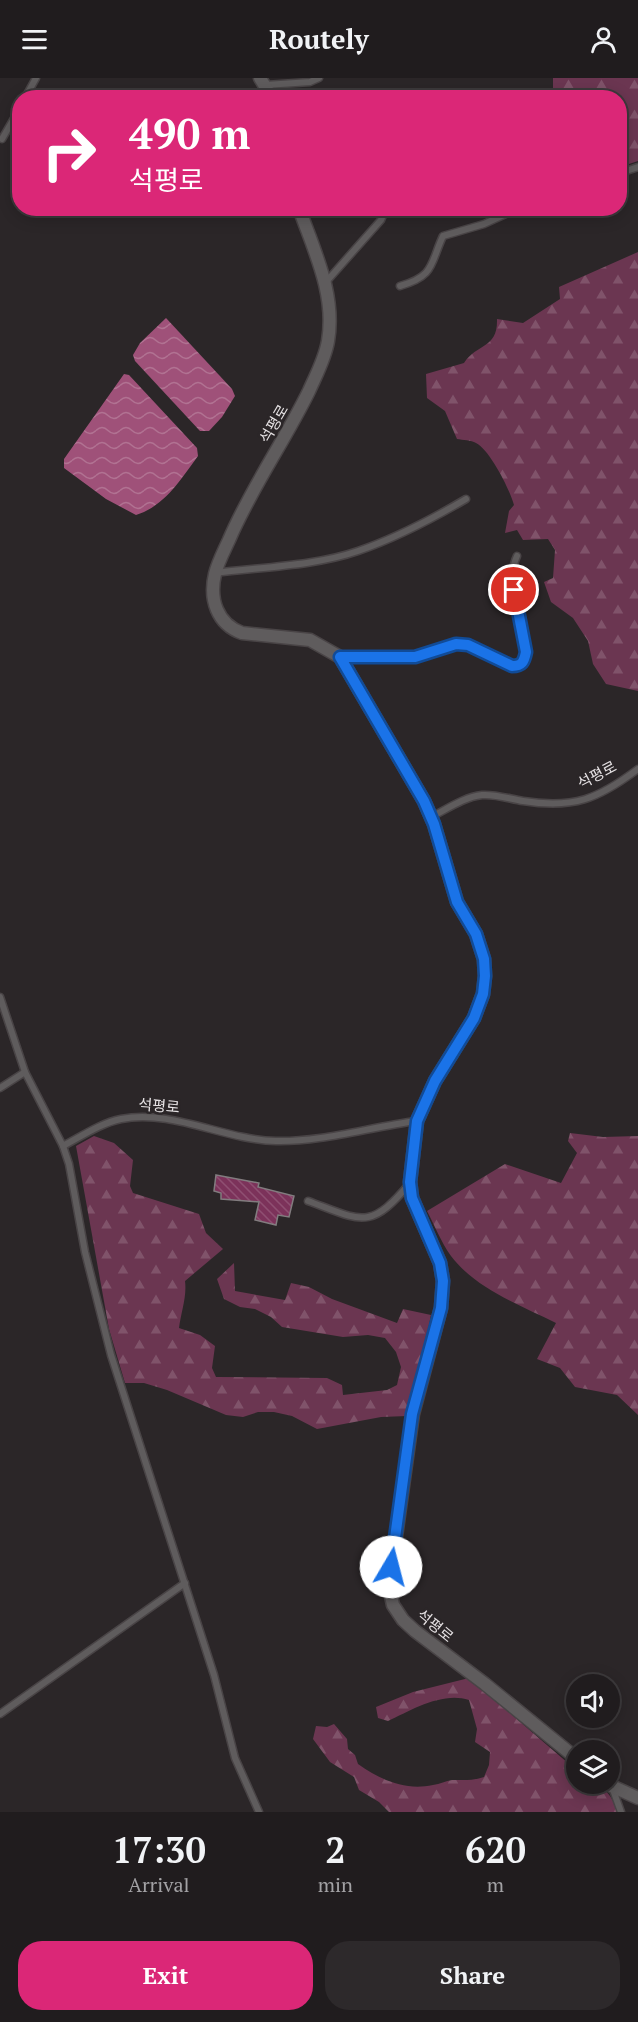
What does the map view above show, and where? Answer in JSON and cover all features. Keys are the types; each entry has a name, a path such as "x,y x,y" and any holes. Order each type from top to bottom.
{"street":[{"name":"석평로","path":"302,216 325,283 330,315 328,340 323,361 302,406 241,512 215,573 213,591 215,605 221,620 231,629 242,633 310,640 340,657 431,817 457,902 476,934 484,959 483,994 474,1018 435,1081 417,1121 410,1182 412,1198 440,1263 443,1281 441,1308 412,1414 390,1587 393,1605 403,1620 566,1750"},
{"path":"620,1790 638,1798"}],"lane":[{"path":"263,82 310,82 320,78"},
{"path":"2,139 12,122"},
{"path":"325,283 383,216"},
{"path":"400,286 415,282 431,270 444,236 484,224 502,216"},
{"path":"215,573 328,559 357,552 409,530 466,499"},
{"name":"석평로","path":"340,657 415,657 456,644 468,645 512,666 519,666 524,662 526,652 513,578 513,564 517,556"},
{"name":"석평로","path":"431,817 461,801 484,795 561,806 585,801 604,793 638,769"},
{"path":"0,997 25,1072 63,1146 73,1181 85,1252 103,1325 214,1675 235,1758 259,1812"},
{"path":"0,1088 25,1072"},
{"name":"석평로","path":"63,1146 102,1125 133,1118 196,1125 274,1141 299,1140 417,1121"},
{"path":"308,1201 356,1218 370,1219 382,1213 410,1182"},
{"path":"0,1714 185,1583"},
{"path":"613,1794 621,1812"}],"green space":[{"path":"553,78 638,78 638,161 627,165 627,90 553,90"},
{"path":"638,252 638,691 606,684 593,664 588,641 573,618 551,602 544,582 553,578 555,550 548,539 523,540 517,530 505,533 509,511 514,505 504,481 481,447 472,441 457,439 445,411 427,398 426,374 464,363 494,336 497,319 523,323 560,299 559,287"},
{"path":"570,1133 603,1137 638,1136 638,1415 617,1395 575,1387 560,1368 537,1359 556,1323 499,1295 461,1268 441,1240 427,1211 505,1164 561,1183 577,1153 568,1141"},
{"path":"94,1136 114,1143 133,1160 130,1186 133,1193 199,1214 206,1233 223,1249 185,1281 185,1299 179,1328 200,1335 215,1346 212,1368 216,1377 327,1378 342,1385 343,1395 387,1390 397,1385 401,1367 396,1352 385,1338 368,1335 343,1337 282,1327 271,1317 255,1309 240,1307 224,1299 217,1279 234,1263 235,1291 285,1300 291,1283 309,1287 332,1299 397,1323 403,1309 431,1315 412,1408 407,1416 381,1417 317,1429 292,1416 274,1412 258,1412 243,1417 226,1415 167,1390 144,1383 125,1383 109,1329 76,1146"},
{"path":"469,1678 566,1761 566,1794 608,1794 618,1812 389,1812 379,1802 359,1790 354,1777 330,1762 313,1739 316,1726 327,1727 334,1724 347,1739 348,1749 355,1755 358,1764 394,1783 423,1786 452,1780 472,1780 484,1777 489,1765 490,1752 475,1742 477,1729 469,1700 449,1698 438,1700 388,1721 378,1718 376,1707 413,1692"}],"water":[{"path":"166,318 232,389 235,396 222,417 209,431 200,431 135,361 133,355 140,343"},
{"path":"124,374 129,375 197,448 198,456 164,498 156,505 136,515 106,499 64,468 64,459"}],"building":[{"path":"216,1175 259,1183 258,1187 294,1196 289,1217 278,1215 276,1225 255,1220 259,1202 221,1199 221,1193 214,1191"}],"route":[{"path":"391,1567 412,1414 441,1308 443,1281 440,1263 412,1198 410,1182 417,1121 435,1081 474,1018 483,994 485,976 484,959 476,934 457,902 434,824 424,801 340,657 415,657 456,644 468,645 512,666 519,666 524,662 526,652 514,590"}]}
